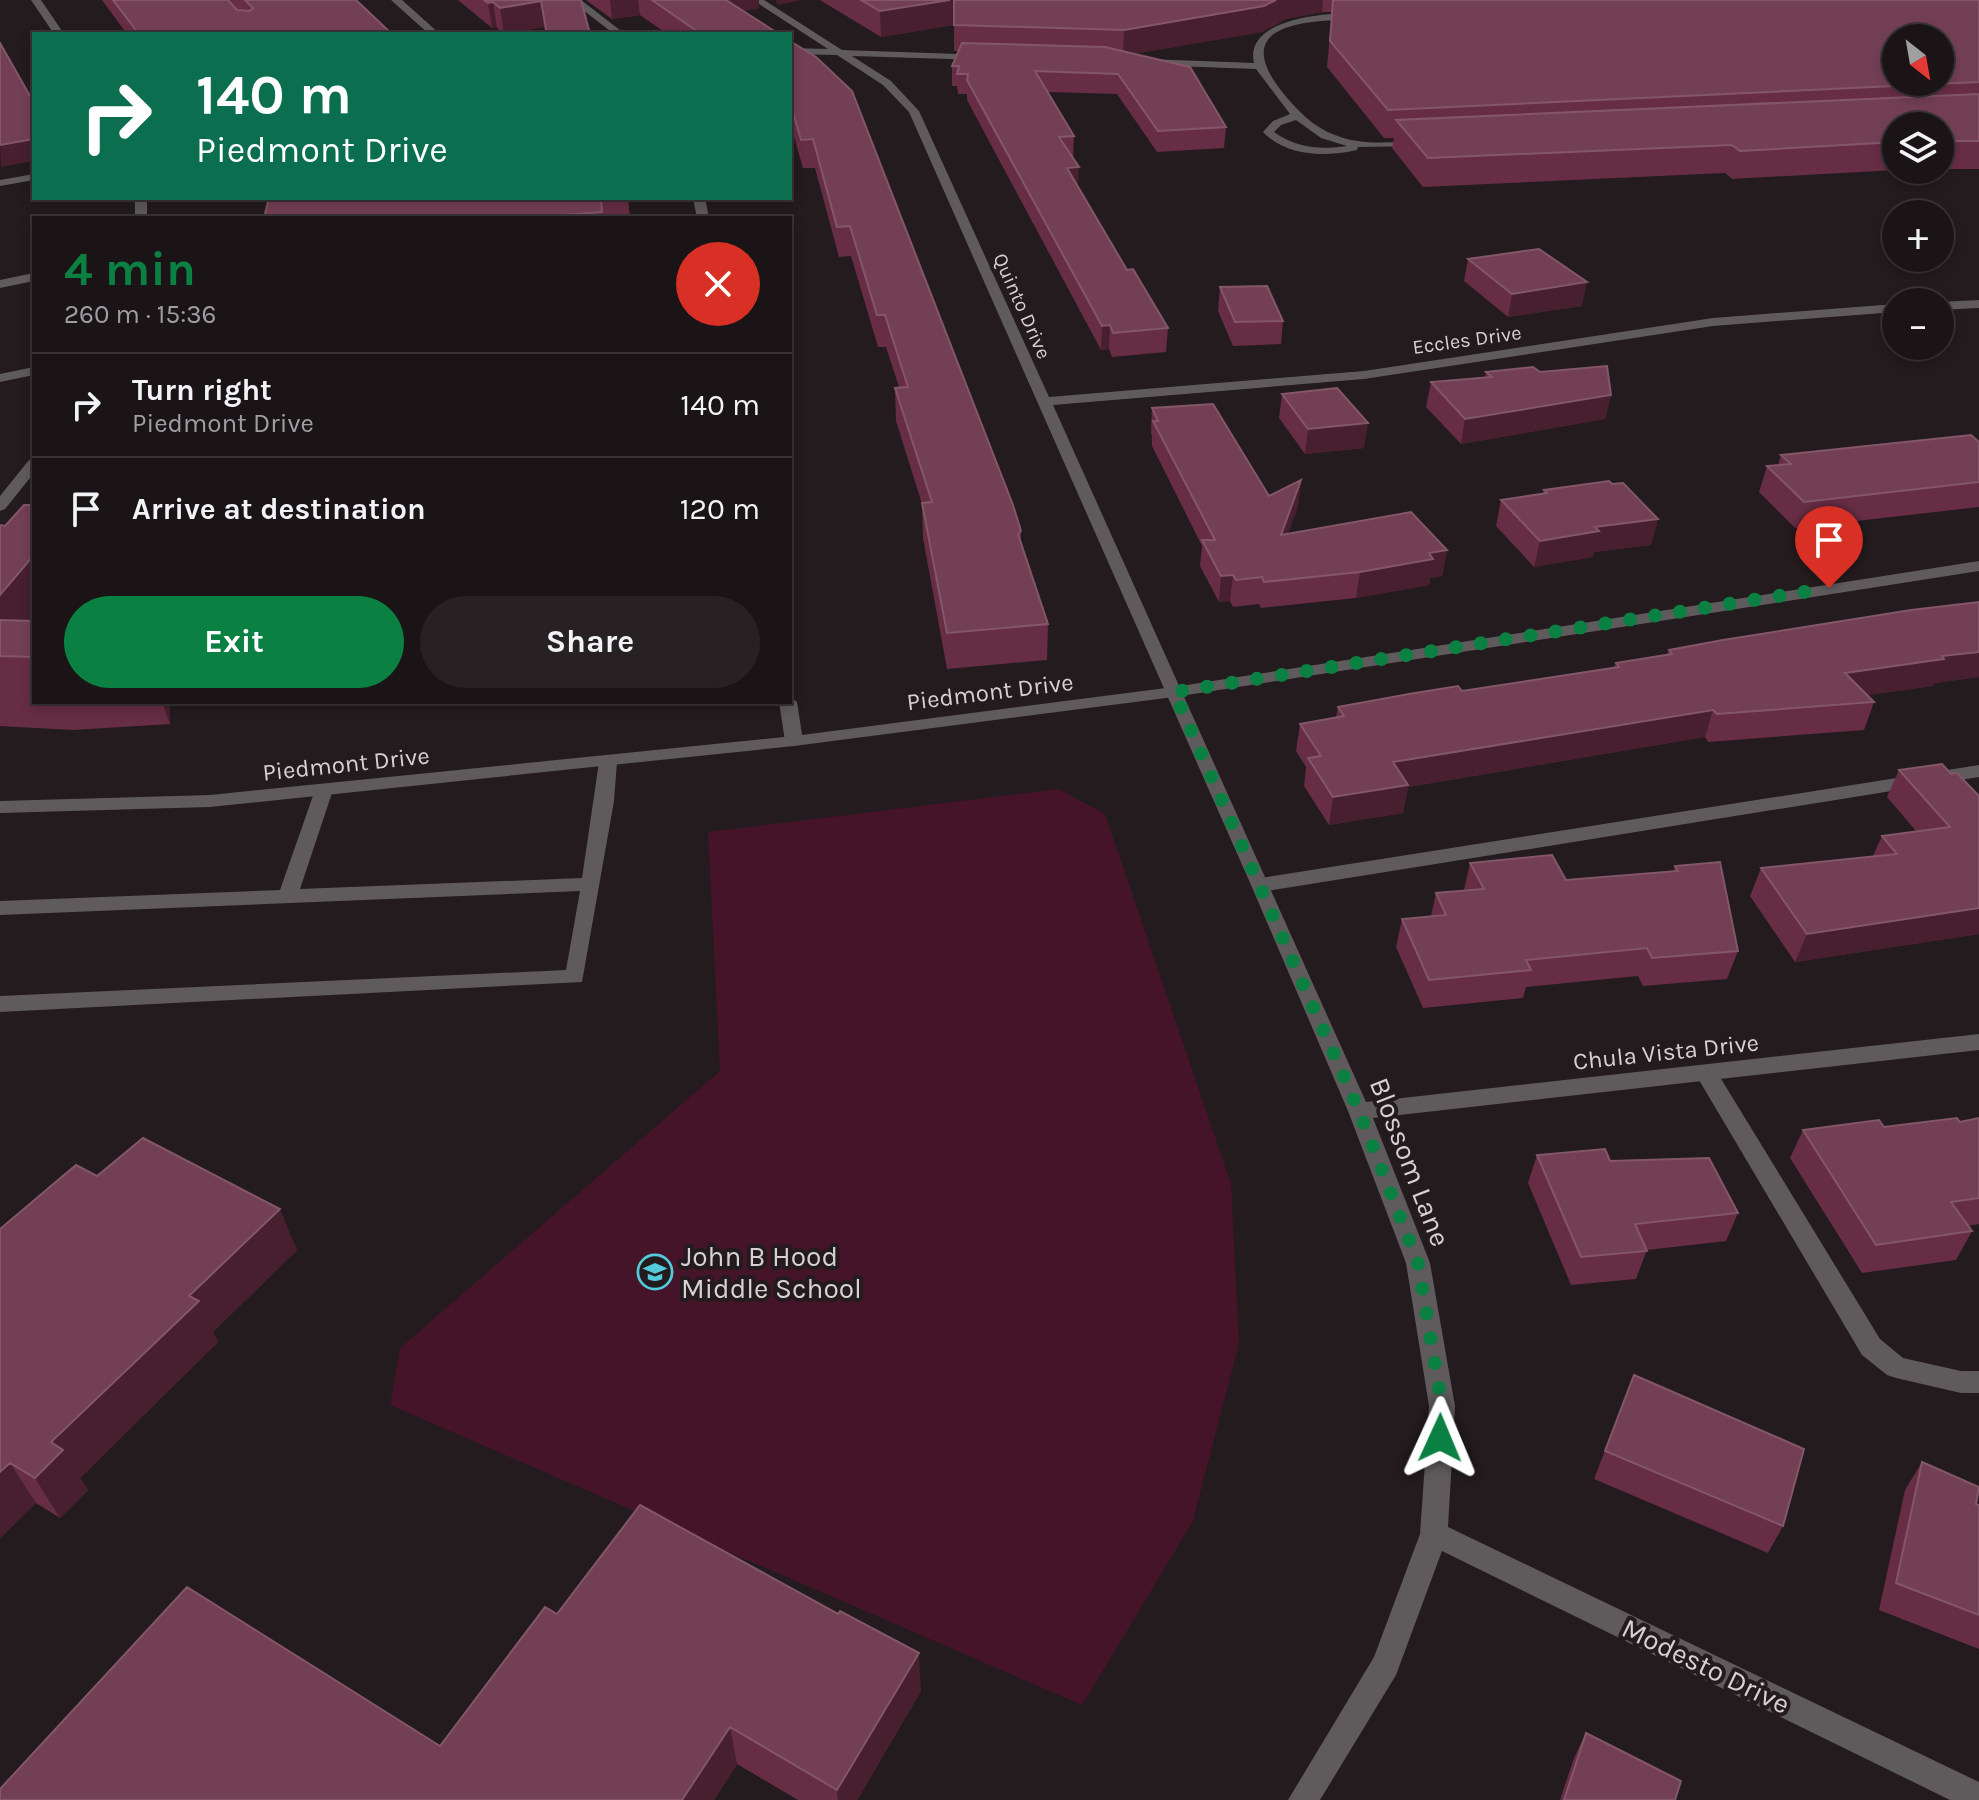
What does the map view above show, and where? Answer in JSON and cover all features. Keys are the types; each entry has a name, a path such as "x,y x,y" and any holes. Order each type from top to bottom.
{"street":[{"path":"36,0 58,32"},
{"path":"396,0 433,32"},
{"path":"575,0 617,32"},
{"name":"Quinto Drive","path":"758,0 887,83 914,111 1174,692"},
{"path":"1365,145 1325,135 1296,116 1259,66 1257,53 1261,41 1274,31 1304,20 1372,15"},
{"path":"792,51 988,57"},
{"path":"1132,62 1259,66"},
{"path":"1296,116 1277,123 1268,132 1289,146 1326,152 1365,145 1439,143"},
{"path":"0,183 32,177"},
{"path":"0,284 32,277"},
{"path":"1954,305 1979,304"},
{"name":"Eccles Drive","path":"1043,402 1364,375 1713,322 1882,309"},
{"path":"0,378 32,371"},
{"path":"0,506 32,466"},
{"name":"Piedmont Drive","path":"0,807 210,801 794,741 1174,692 1979,566"},
{"name":"Blossom Lane","path":"1174,692 1359,1111 1418,1263 1442,1406 1434,1534 1386,1665 1303,1800"},
{"path":"788,704 794,741"},
{"path":"0,1004 575,977 605,801 608,762"},
{"path":"1261,885 1979,771"},
{"path":"288,895 324,790"},
{"path":"0,908 590,884"},
{"name":"Chula Vista Drive","path":"1359,1111 1707,1075 1979,1042"},
{"path":"1707,1075 1871,1347 1896,1367 1961,1382 1979,1382"},
{"name":"Modesto Drive","path":"1434,1534 1979,1798"}],"shaded area":[{"path":"1059,789 1105,814 1231,1184 1239,1343 1193,1521 1082,1705 390,1405 400,1348 720,1071 708,832"}],"building":[{"path":"113,0 228,0 237,10 250,11 253,8 245,0 356,0 390,32 137,32"},
{"path":"484,0 581,0 589,32 547,32 541,1 500,8 493,2"},
{"path":"652,0 726,0 776,32 698,32"},
{"path":"861,0 950,0 880,11"},
{"path":"954,0 1276,0 1264,6 1124,30 954,25"},
{"path":"1333,0 1979,0 1979,82 1954,83 1954,24 1882,24 1882,87 1388,110 1330,41"},
{"path":"792,42 816,57 852,91 1013,505 1021,531 1018,534 1048,624 947,633 922,503 932,502 895,388 908,387 885,315 877,315 850,226 837,227 813,139 801,140 792,109"},
{"path":"0,43 32,99 32,139 0,145"},
{"path":"962,43 1105,47 1190,67 1226,127 1158,131 1118,74 1035,71 1074,136 1059,137 1079,167 1067,168 1127,270 1133,269 1168,328 1113,333 1110,325 1102,326 967,80 968,74 957,74 959,66 952,66"},
{"path":"1979,94 1979,141 1954,141 1954,112 1882,112 1882,143 1740,151 1732,145 1428,158 1396,120 1954,96"},
{"path":"268,200 601,200 602,212 551,216 264,216"},
{"path":"1539,249 1587,282 1512,294 1468,259"},
{"path":"1267,286 1283,321 1235,322 1220,287"},
{"path":"1607,366 1611,395 1465,419 1431,382 1492,377 1486,372 1533,367 1540,372"},
{"path":"1337,388 1368,423 1308,429 1282,394"},
{"path":"1213,404 1269,496 1301,480 1281,535 1411,512 1447,550 1429,553 1433,559 1360,572 1264,582 1262,577 1236,580 1233,575 1221,576 1202,540 1215,540 1153,421 1158,421 1152,408"},
{"path":"1971,435 1979,442 1979,482 1804,502 1767,466 1791,464 1781,455"},
{"path":"1609,481 1612,484 1623,483 1658,519 1595,527 1599,531 1540,541 1501,500 1547,493 1544,490"},
{"path":"24,505 32,505 32,557 0,595 0,525 5,526"},
{"path":"1979,602 1979,652 1845,673 1874,702 1717,714 1713,710 1393,762 1408,785 1333,797 1308,758 1321,756 1300,724 1344,716 1338,707 1409,694 1458,686 1462,691 1619,667 1616,663 1672,654 1669,650 1723,640"},
{"path":"0,620 32,621 32,657 0,656"},
{"path":"1942,764 1951,774 1957,773 1979,796 1979,908 1807,934 1761,868 1897,854 1882,836 1950,827 1899,770"},
{"path":"1552,855 1566,880 1678,871 1675,866 1720,862 1738,951 1652,958 1647,948 1526,960 1531,970 1429,980 1402,919 1446,915 1436,893 1484,889 1470,863"},
{"path":"1957,1118 1960,1122 1979,1118 1979,1198 1951,1202 1972,1231 1876,1245 1803,1130 1879,1120 1884,1127"},
{"path":"143,1138 280,1209 189,1296 199,1301 51,1442 63,1450 35,1478 10,1463 0,1472 0,1229 76,1165 97,1176"},
{"path":"1605,1149 1610,1161 1709,1158 1738,1213 1635,1224 1647,1251 1581,1257 1537,1155"},
{"path":"1634,1375 1804,1449 1783,1526 1605,1451"},
{"path":"1922,1462 1979,1487 1976,1504 1979,1505 1979,1615 1896,1583"},
{"path":"640,1505 838,1614 840,1611 919,1653 837,1790 730,1727 682,1800 0,1800 0,1789 187,1587 440,1746 545,1607 557,1614"},
{"path":"1586,1733 1681,1781 1675,1800 1564,1800"}],"place":[{"name":"John B Hood Middle School","path":"655,1272"}],"route":[{"path":"1440,1438 1442,1406 1418,1263 1359,1111 1174,692 1829,588"}]}
